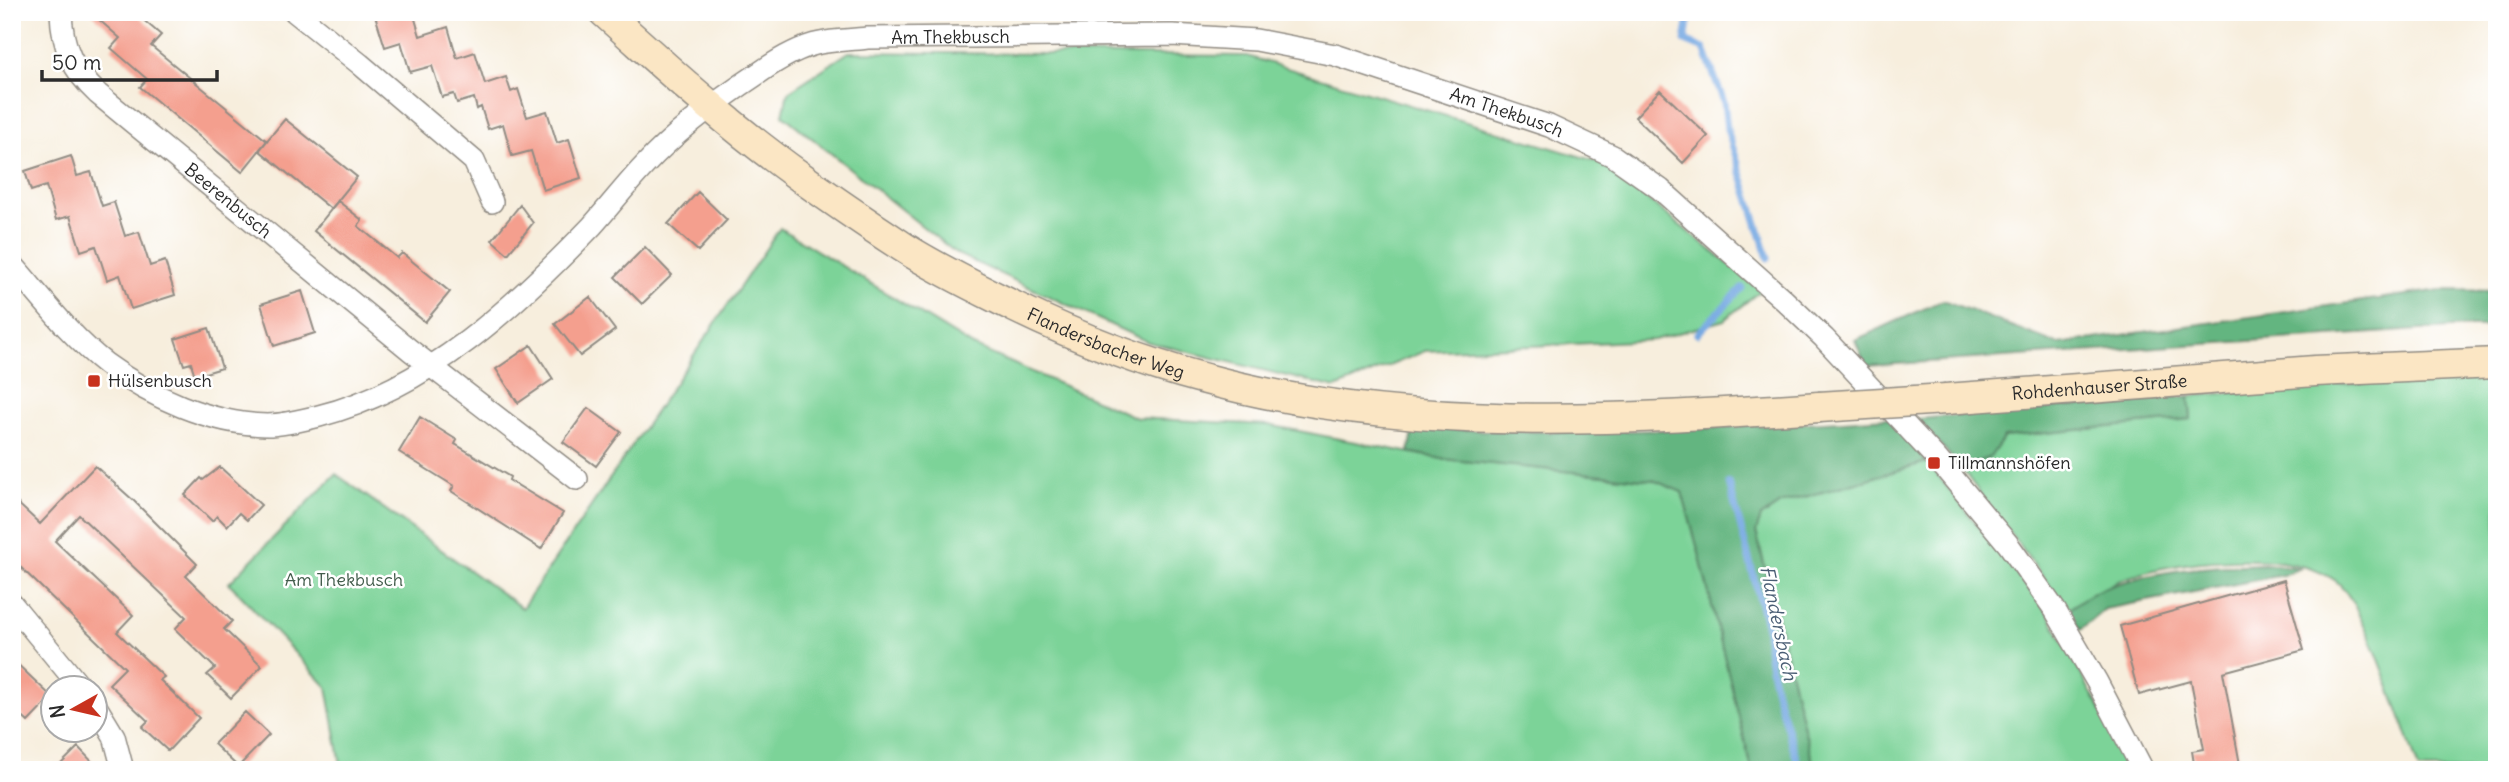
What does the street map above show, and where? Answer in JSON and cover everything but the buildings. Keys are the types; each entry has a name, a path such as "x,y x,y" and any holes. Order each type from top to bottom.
{"main road":[{"name":"Flandersbacher Weg","path":"604,12 710,107 786,167 905,248 968,284 1045,321 1135,358 1180,372 1291,398 1390,411 1464,417 1557,419 1702,415"},
{"name":"Rohdenhauser Straße","path":"1702,415 2315,371 2497,363"}],"street":[{"name":"Beerenbusch","path":"61,12 63,37 70,61 83,79 132,124 432,367"},
{"path":"295,12 474,161 492,202"},
{"name":"Am Thekbusch","path":"12,264 83,344 106,363 167,400 228,419 268,425 309,419 351,408 393,390 432,367 520,298 601,216 646,164 710,107 778,60 818,43 867,38 1172,35 1256,40 1335,55 1549,126 1613,156 1660,189 1824,338 1937,460 2008,544 2055,610 2097,682 2143,770"},
{"path":"432,367 577,479"},
{"path":"12,604 70,674"},
{"path":"108,726 114,736 123,770"}],"green space":[{"path":"849,52 1247,56 1602,163 1761,290 1724,320 1654,340 1425,351 1336,388 1148,342 957,254 783,115 788,92"},
{"path":"780,228 973,346 1137,418 1268,425 1442,459 1653,480 1682,492 1752,770 342,770 327,687 229,583 336,474 522,608"},
{"path":"2441,290 2497,291 2497,327 1866,366 1855,340 1943,300 2058,344"},
{"path":"2497,378 2497,770 2419,770 2371,640 2359,614 2336,581 2317,571 2294,564 2212,561 2160,569 2120,580 2068,610 1961,468 1990,457 2004,437 2191,419 2189,396 2369,382"},
{"path":"2189,396 2191,419 2004,437 1990,457 1961,468 1917,419"},
{"path":"1888,418 1927,462 1780,504 1761,517 1756,532 1816,770 1752,770 1682,492 1653,480 1442,459 1409,452 1414,427 1591,432"},
{"path":"1927,462 2048,613 2133,770 1816,770 1756,531 1761,517 1780,504"},
{"path":"2265,564 2301,568 2283,575 2105,609 2080,630 2068,610 2091,594 2157,574"}],"waterway":[{"name":"Flandersbach","path":"1690,12 1685,41 1704,49 1724,102 1727,129 1768,258"},
{"name":"Flandersbach","path":"1697,334 1742,288"},
{"name":"Flandersbach","path":"1729,483 1767,627 1774,681 1800,770"}],"place":[{"name":"Hülsenbusch","path":"94,381"},
{"name":"Tillmannshöfen","path":"1934,463"}]}
